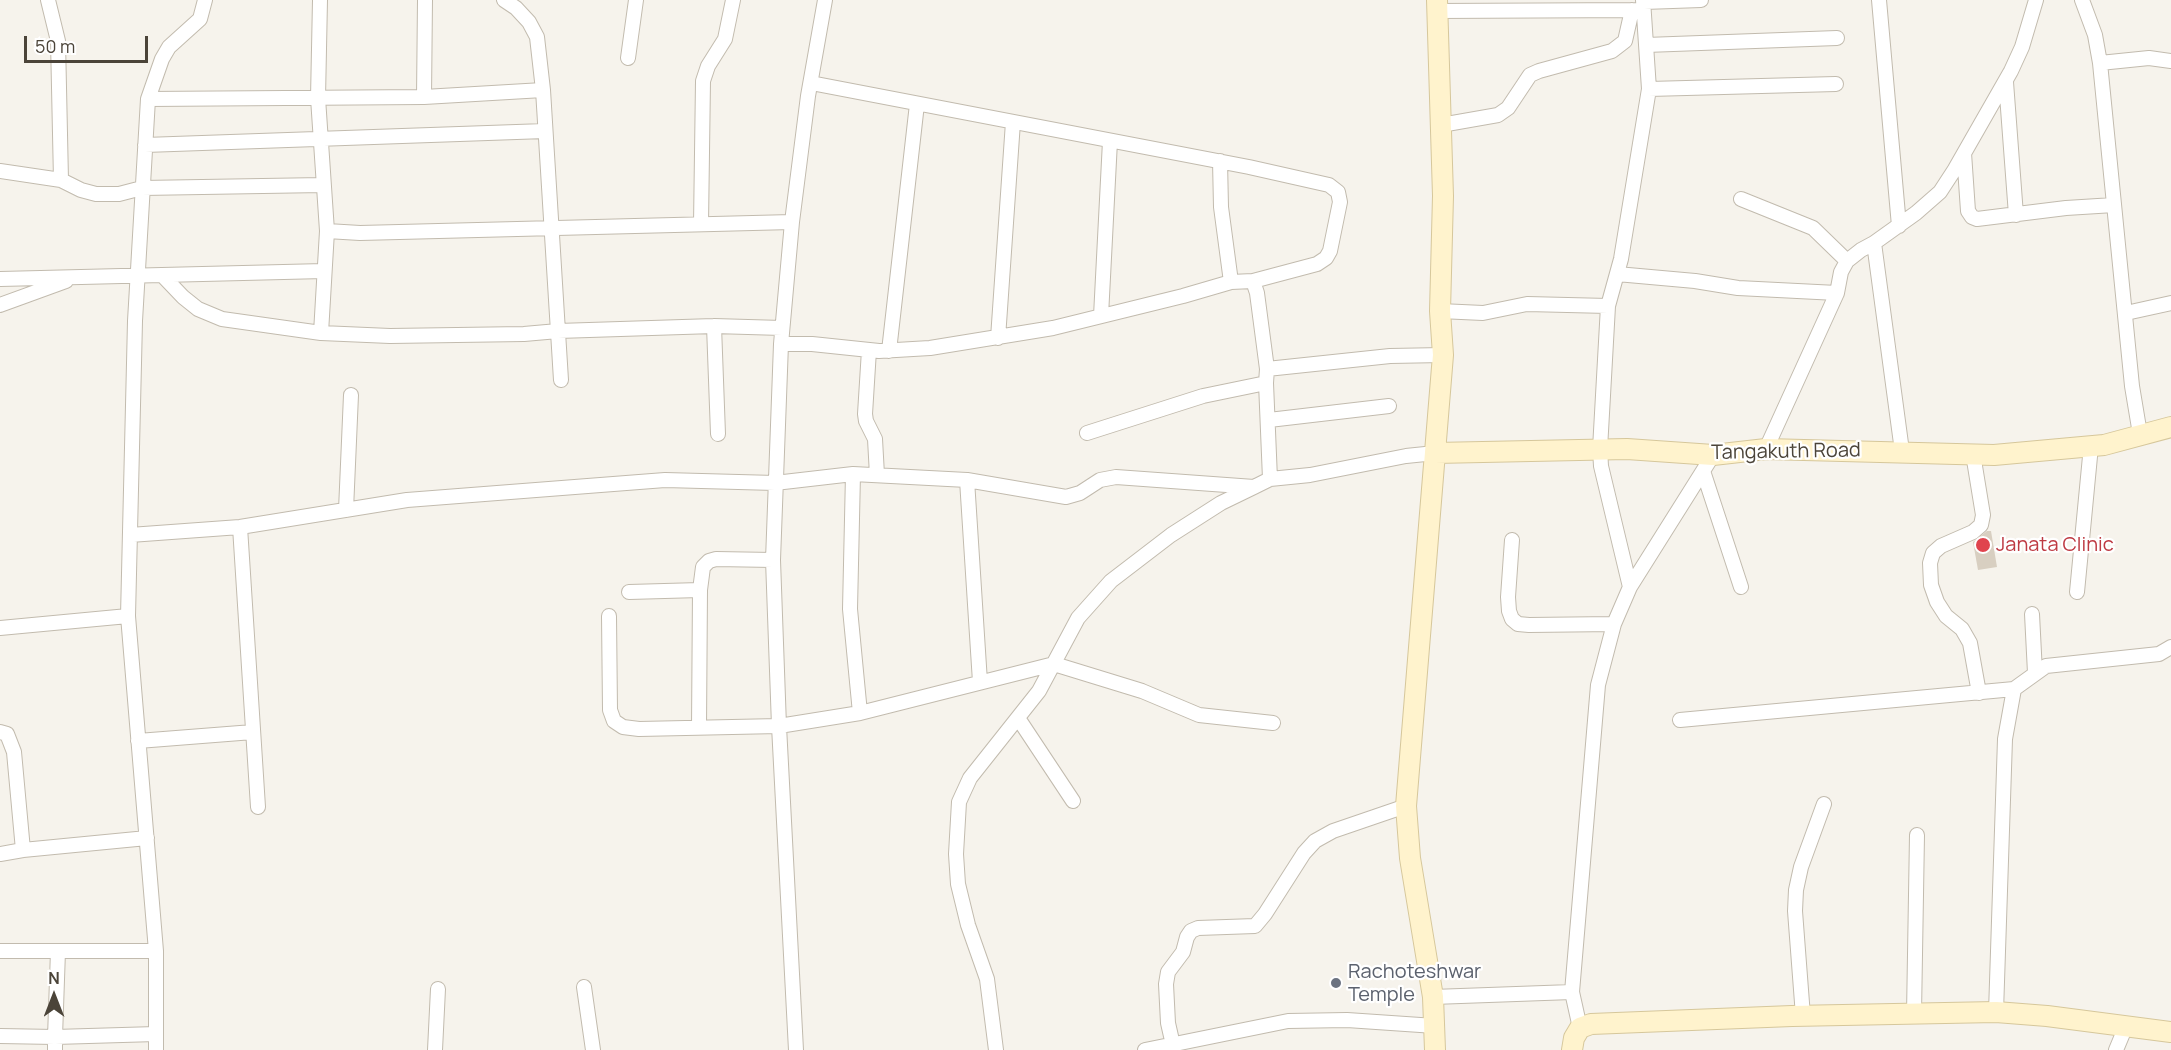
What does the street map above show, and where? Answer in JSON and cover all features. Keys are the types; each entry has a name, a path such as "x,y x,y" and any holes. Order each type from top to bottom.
{"street":[{"path":"48,0 58,41 61,180"},
{"path":"156,1050 156,951 128,616 142,188 148,99 169,47 200,19 205,0"},
{"path":"320,0 318,98 327,231 321,333"},
{"path":"424,97 425,0"},
{"path":"504,0 529,21 537,37 543,90 561,380"},
{"path":"628,58 636,0"},
{"path":"701,224 703,81 708,66 725,39 733,0"},
{"path":"796,1050 773,560 782,328 792,222 825,0"},
{"path":"1435,1050 1433,997 1410,858 1406,806 1443,355 1440,311 1443,196 1437,5 1641,6 1701,0"},
{"path":"1879,0 1899,226"},
{"path":"1766,449 1837,293 1841,272 1847,261 1899,226 1940,192 2006,81 2022,47 2036,0"},
{"path":"2082,0 2095,35 2100,63 2132,386 2140,434"},
{"path":"1630,587 1599,449 1608,306 1617,274 1649,89 1641,6"},
{"path":"1441,125 1498,115 1508,108 1530,75 1612,51 1625,41 1641,6"},
{"path":"1646,45 1837,38"},
{"path":"2100,63 2149,58 2171,61"},
{"path":"2006,81 2016,215"},
{"path":"781,344 812,344 889,351 930,348 998,338 1053,328 1231,282 1253,280 1317,264 1326,258 1330,251 1340,202 1338,192 1329,185 1220,161 811,83"},
{"path":"1649,89 1836,84"},
{"path":"148,99 424,97 543,90"},
{"path":"889,351 917,104"},
{"path":"998,338 1013,122"},
{"path":"145,145 321,141 545,131"},
{"path":"1101,316 1110,141"},
{"path":"1964,153 1968,211 1972,217 1977,219 2066,208 2114,205"},
{"path":"1220,161 1221,207 1231,282"},
{"path":"0,171 61,180 81,190 96,194 119,194 142,188 323,185"},
{"path":"1741,199 1813,228 1847,261"},
{"path":"327,231 372,232 792,222"},
{"path":"1874,243 1902,451"},
{"path":"0,279 324,272"},
{"path":"1617,274 1695,281 1738,288 1837,293"},
{"path":"162,275 198,309 222,319 321,333 390,336 524,334 714,326 782,328"},
{"path":"0,305 78,277"},
{"path":"1253,280 1257,293 1267,376 1270,479"},
{"path":"2126,313 2171,303"},
{"path":"1440,311 1483,313 1527,304 1608,306"},
{"path":"714,326 718,434"},
{"path":"869,350 865,414 875,439 877,475"},
{"path":"1086,433 1267,376 1390,356 1443,355"},
{"path":"346,510 351,395"},
{"path":"1269,420 1389,406"},
{"name":"Tangakuth Road","path":"1435,453 1627,449 1708,463 1766,449 1994,455 2104,445 2171,426"},
{"path":"2077,592 2091,446"},
{"path":"996,1050 987,980 957,884 959,802 970,778 1039,691 1078,618 1112,581 1171,535 1221,503 1254,486 1270,479 1310,476 1406,456 1435,453"},
{"path":"1973,454 1983,515 1981,525 1973,532 1941,546 1933,553 1930,563 1931,585 1937,602 1946,616 1962,629 1970,643 1979,693"},
{"path":"1581,1028 1572,992 1598,685 1614,624 1630,587 1708,463"},
{"path":"1708,463 1741,587"},
{"path":"130,535 240,527 407,500 665,480 776,483 853,474 877,475 967,480 1066,497 1080,493 1100,480 1116,477 1254,486"},
{"path":"853,474 850,609 860,713"},
{"path":"967,480 980,682"},
{"path":"240,527 258,807"},
{"path":"1512,540 1509,611 1512,619 1518,624 1614,624"},
{"path":"699,727 700,590 703,567 716,559 773,560"},
{"path":"629,592 700,590"},
{"path":"2032,614 2035,673"},
{"path":"0,628 128,616"},
{"path":"609,616 610,710 614,721 623,727 639,729 779,726 860,713 1054,664 1142,691 1199,715 1274,723"},
{"path":"1680,720 2014,689 2046,666 2170,651"},
{"path":"1996,1012 2005,740 2014,689"},
{"path":"1018,718 1073,801"},
{"path":"0,732 7,734 14,753 24,850"},
{"path":"138,741 253,732"},
{"path":"1803,1016 1795,911 1796,890 1801,867 1824,804"},
{"path":"1173,1045 1168,1023 1166,984 1168,972 1180,957 1191,931 1198,928 1255,926 1304,853 1315,841 1333,831 1406,806"},
{"path":"1914,1014 1917,835"},
{"path":"0,854 147,838"},
{"path":"0,951 156,951"},
{"path":"55,1043 58,951"},
{"path":"584,987 593,1050"},
{"path":"435,1050 438,989"},
{"path":"1433,997 1572,992"},
{"path":"1572,1050 1574,1038 1581,1028 1602,1022 1996,1012 2047,1016 2171,1032"},
{"path":"1145,1050 1288,1021 1347,1020 1435,1026"},
{"path":"2116,1050 2126,1026"},
{"path":"0,1036 55,1043 156,1034"}],"building":[{"path":"1987,531 1991,531 1997,567 1978,570 1973,542"}],"place":[{"name":"Janata Clinic","path":"1983,545"},
{"name":"Rachoteshwar Temple","path":"1336,983"}]}
